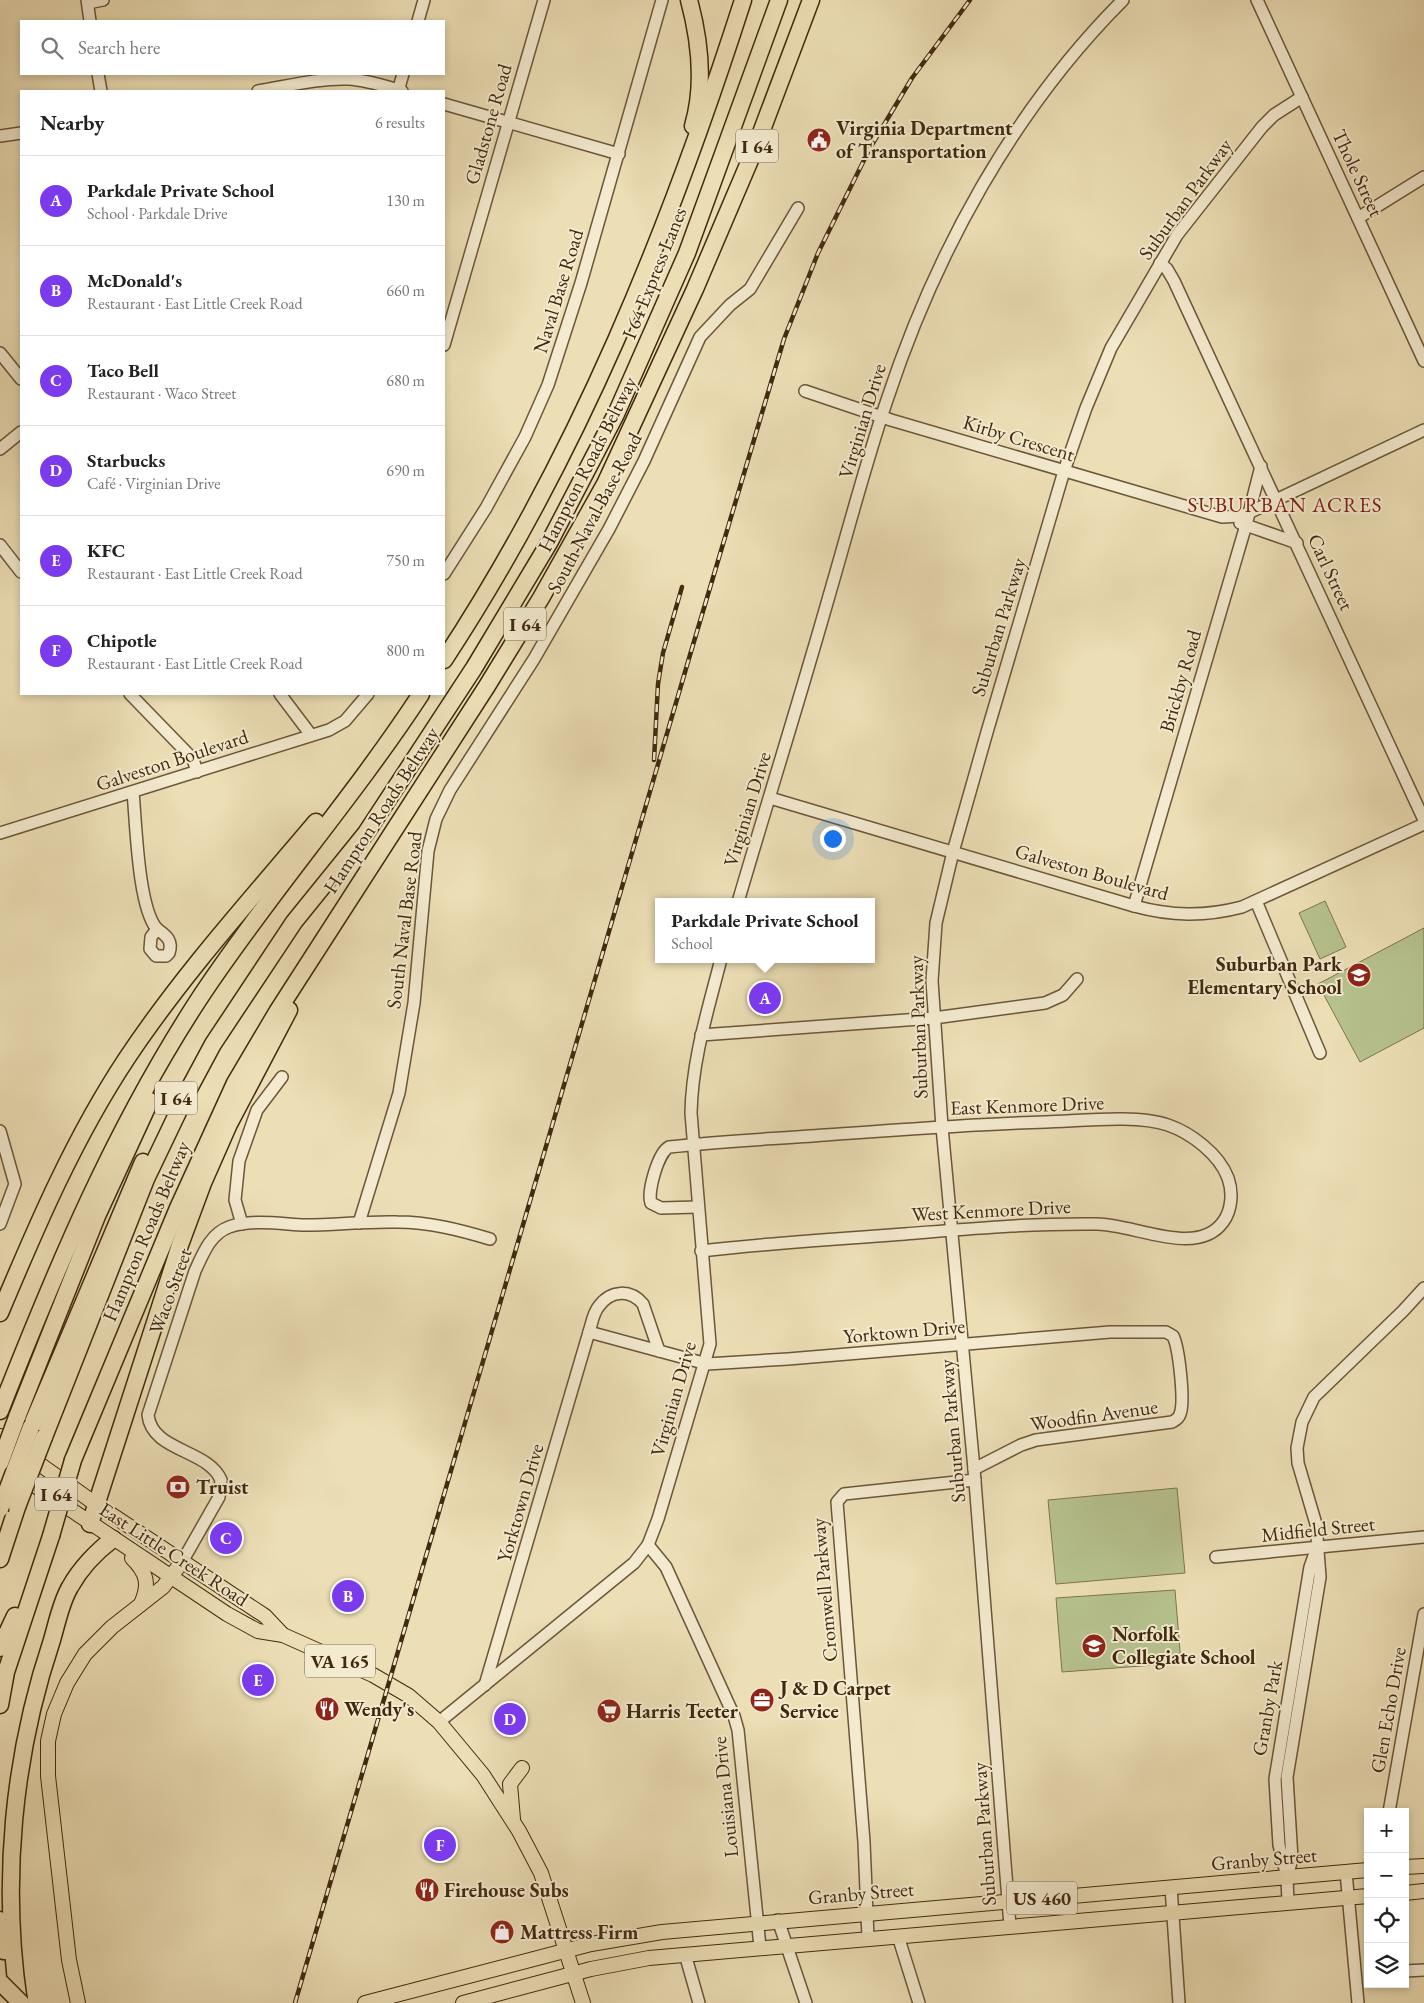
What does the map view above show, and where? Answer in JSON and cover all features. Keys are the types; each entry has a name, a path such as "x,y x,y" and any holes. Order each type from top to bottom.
{"highway":[{"path":"665,225 696,113 700,88 699,46 689,0"},
{"name":"Hampton Roads Beltway","path":"445,658 523,530 576,427 638,292 708,111 743,0"},
{"name":"I 64 Express Lanes","path":"37,1432 146,1180 191,1084 213,1044 289,930 366,833 383,804 429,738 512,608 549,543 616,414 687,253 779,0"},
{"name":"Hampton Roads Beltway","path":"48,1533 73,1460 212,1130 260,1039 541,598 605,484 695,289 756,146 811,0"},
{"path":"695,289 720,249 771,133 823,0"},
{"path":"445,646 485,594"},
{"path":"0,1313 38,1220 96,1107 126,1060 192,970 337,797 411,695"},
{"name":"Hampton Roads Beltway","path":"2,1407 56,1272 117,1139 160,1063 201,996 373,763 420,695"},
{"path":"0,1462 97,1216 125,1152 149,1102 229,974 260,914"},
{"path":"90,1524 180,1246 203,1183 229,1124 281,1027 322,940"},
{"path":"0,1559 17,1508 37,1432"},
{"name":"I 64","path":"0,1509 37,1432"},
{"path":"0,1705 6,1672 48,1533"},
{"name":"I 64","path":"1,1646 48,1533"},
{"path":"20,2003 13,1943 11,1871 14,1817 24,1748 44,1664 69,1587 91,1559 113,1539"},
{"path":"0,1920 12,2003"},
{"path":"0,1982 20,2003"}],"main road":[{"name":"East Little Creek Road","path":"0,1436 97,1505 265,1616 283,1635"},
{"name":"East Little Creek Road","path":"0,1462 227,1614 258,1631 283,1635 389,1684 409,1696 439,1722 474,1763 513,1822 545,1880 567,1950"},
{"path":"113,1539 140,1566 148,1578 145,1594 140,1605"},
{"path":"78,2003 69,1960 48,1776 48,1741 60,1696 74,1670 98,1640 171,1577 182,1562"},
{"path":"513,1822 510,1788 512,1778 522,1768"},
{"path":"1409,1867 1424,1866"},
{"name":"Granby Street","path":"365,2003 567,1950 633,1936 778,1920 1364,1870"},
{"path":"1409,1892 1424,1891"},
{"name":"US 460","path":"463,2003 614,1963 685,1954 1364,1896"},
{"name":"VA 165","path":"567,1950 583,2003"},
{"path":"68,2003 69,1960"}],"street":[{"path":"90,20 87,1 103,0"},
{"path":"418,20 424,0"},
{"name":"Gladstone Road","path":"445,342 544,0"},
{"name":"Naval Base Road","path":"445,572 486,508 539,408 574,307 662,0"},
{"name":"Virginian Drive","path":"739,898 882,417 924,303 954,238 988,177 1044,93 1094,29 1122,0"},
{"name":"Thole Street","path":"1257,0 1424,361"},
{"path":"98,75 101,90"},
{"path":"399,90 403,75"},
{"path":"265,90 348,79 366,81 396,90"},
{"name":"Suburban Parkway","path":"1010,1926 975,1474 942,1127 932,981 935,932 952,852 1064,471 1086,408 1111,348 1160,263 1195,210 1262,127 1280,110 1302,96"},
{"path":"445,104 618,154"},
{"path":"0,137 20,133"},
{"path":"0,137 20,139"},
{"path":"1358,218 1424,178"},
{"name":"South Naval Base Road","path":"359,1223 399,1093 414,1003 428,851 436,819 450,790 534,658 604,538 644,462 700,337 730,305 750,288 798,208"},
{"name":"Carl Street","path":"1160,263 1167,268 1174,281 1424,820"},
{"path":"0,353 20,378"},
{"name":"Kirby Crescent","path":"805,391 882,417 1246,525 1297,543"},
{"name":"Kirby Crescent","path":"1222,518 1232,518 1250,512 1276,498 1424,430"},
{"path":"0,449 20,433"},
{"name":"Brickby Road","path":"1134,906 1250,512 1261,466"},
{"path":"0,545 20,571"},
{"path":"131,695 193,759 197,772"},
{"path":"281,695 312,735"},
{"name":"Galveston Boulevard","path":"0,833 337,726 351,715 367,695"},
{"path":"133,792 142,886 152,923 157,929"},
{"name":"Galveston Boulevard","path":"770,798 1158,913 1188,916 1223,912 1256,901 1424,824"},
{"path":"1256,901 1320,1052"},
{"name":"Virginian Drive","path":"439,1722 634,1563 648,1545 658,1519 708,1352 710,1336 693,1144 691,1093 701,1035 721,963"},
{"path":"701,1035 934,1018 1045,1003 1063,995 1077,980"},
{"path":"242,1224 235,1200 239,1161 257,1110 282,1077"},
{"name":"East Kenmore Drive","path":"698,1207 661,1208 656,1207 650,1199 660,1155 669,1147 942,1127 1109,1120 1165,1124 1196,1141 1220,1163 1225,1172"},
{"path":"0,1131 15,1184 0,1224"},
{"name":"West Kenmore Drive","path":"702,1251 758,1244 951,1230 1097,1224 1194,1240 1211,1234 1226,1217 1231,1196 1225,1172"},
{"name":"Waco Street","path":"182,1562 219,1497 220,1480 210,1465 156,1435 149,1423 148,1415 175,1328 205,1248 220,1232 228,1227 242,1224 416,1223 455,1229 490,1240"},
{"name":"Granby Park","path":"1288,1903 1287,1877 1279,1845 1276,1768 1310,1567 1318,1547 1316,1524 1298,1464 1299,1433 1307,1408 1314,1397 1403,1311 1424,1288"},
{"name":"Yorktown Drive","path":"485,1685 594,1314 605,1299 612,1295 627,1293 643,1304 659,1352"},
{"name":"Yorktown Drive","path":"589,1332 704,1363 788,1359 1110,1332 1154,1332"},
{"name":"Woodfin Avenue","path":"975,1474 1021,1445 1036,1440 1169,1423 1178,1418 1182,1410 1180,1366 1175,1340 1171,1333 1154,1332"},
{"name":"Cromwell Parkway","path":"868,1938 837,1502 844,1494 975,1474"},
{"name":"Midfield Street","path":"1216,1556 1424,1537"},
{"name":"Louisiana Drive","path":"648,1545 666,1567 734,1716 743,1772 760,1947"},
{"name":"Glen Echo Drive","path":"1390,1808 1424,1614"},
{"path":"1346,1872 1362,1974 1358,2003"},
{"path":"1171,1887 1179,2003"},
{"path":"778,1920 806,2003"},
{"path":"898,1936 919,2003"},
{"path":"685,1954 700,2003"},
{"path":"1409,1971 1424,1970"}],"green space":[{"path":"1325,901 1346,947 1320,959 1299,913"},
{"path":"1424,928 1424,1028 1360,1062 1318,984"},
{"path":"1177,1488 1185,1573 1056,1584 1048,1500"},
{"path":"1175,1590 1181,1663 1062,1672 1056,1598"}],"railway":[{"path":"295,2003 784,339 818,253 870,148 912,78 970,0"},
{"path":"654,760 658,684 663,653 682,587"}],"place":[{"name":"Virginia Department of Transportation","path":"819,140"},
{"name":"Suburban Park Elementary School","path":"1359,975"},
{"name":"Parkdale Private School","path":"765,998"},
{"name":"Truist","path":"178,1487"},
{"name":"Taco Bell","path":"226,1538"},
{"name":"McDonald's","path":"348,1596"},
{"name":"Norfolk Collegiate School","path":"1094,1646"},
{"name":"KFC","path":"258,1680"},
{"name":"J & D Carpet Service","path":"762,1700"},
{"name":"Wendy's","path":"327,1709"},
{"name":"Harris Teeter","path":"609,1711"},
{"name":"Starbucks","path":"510,1719"},
{"name":"Chipotle","path":"440,1845"},
{"name":"Firehouse Subs","path":"427,1890"},
{"name":"Mattress Firm","path":"502,1932"}],"district":[{"name":"SUBURBAN ACRES","path":"1285,504"}]}
